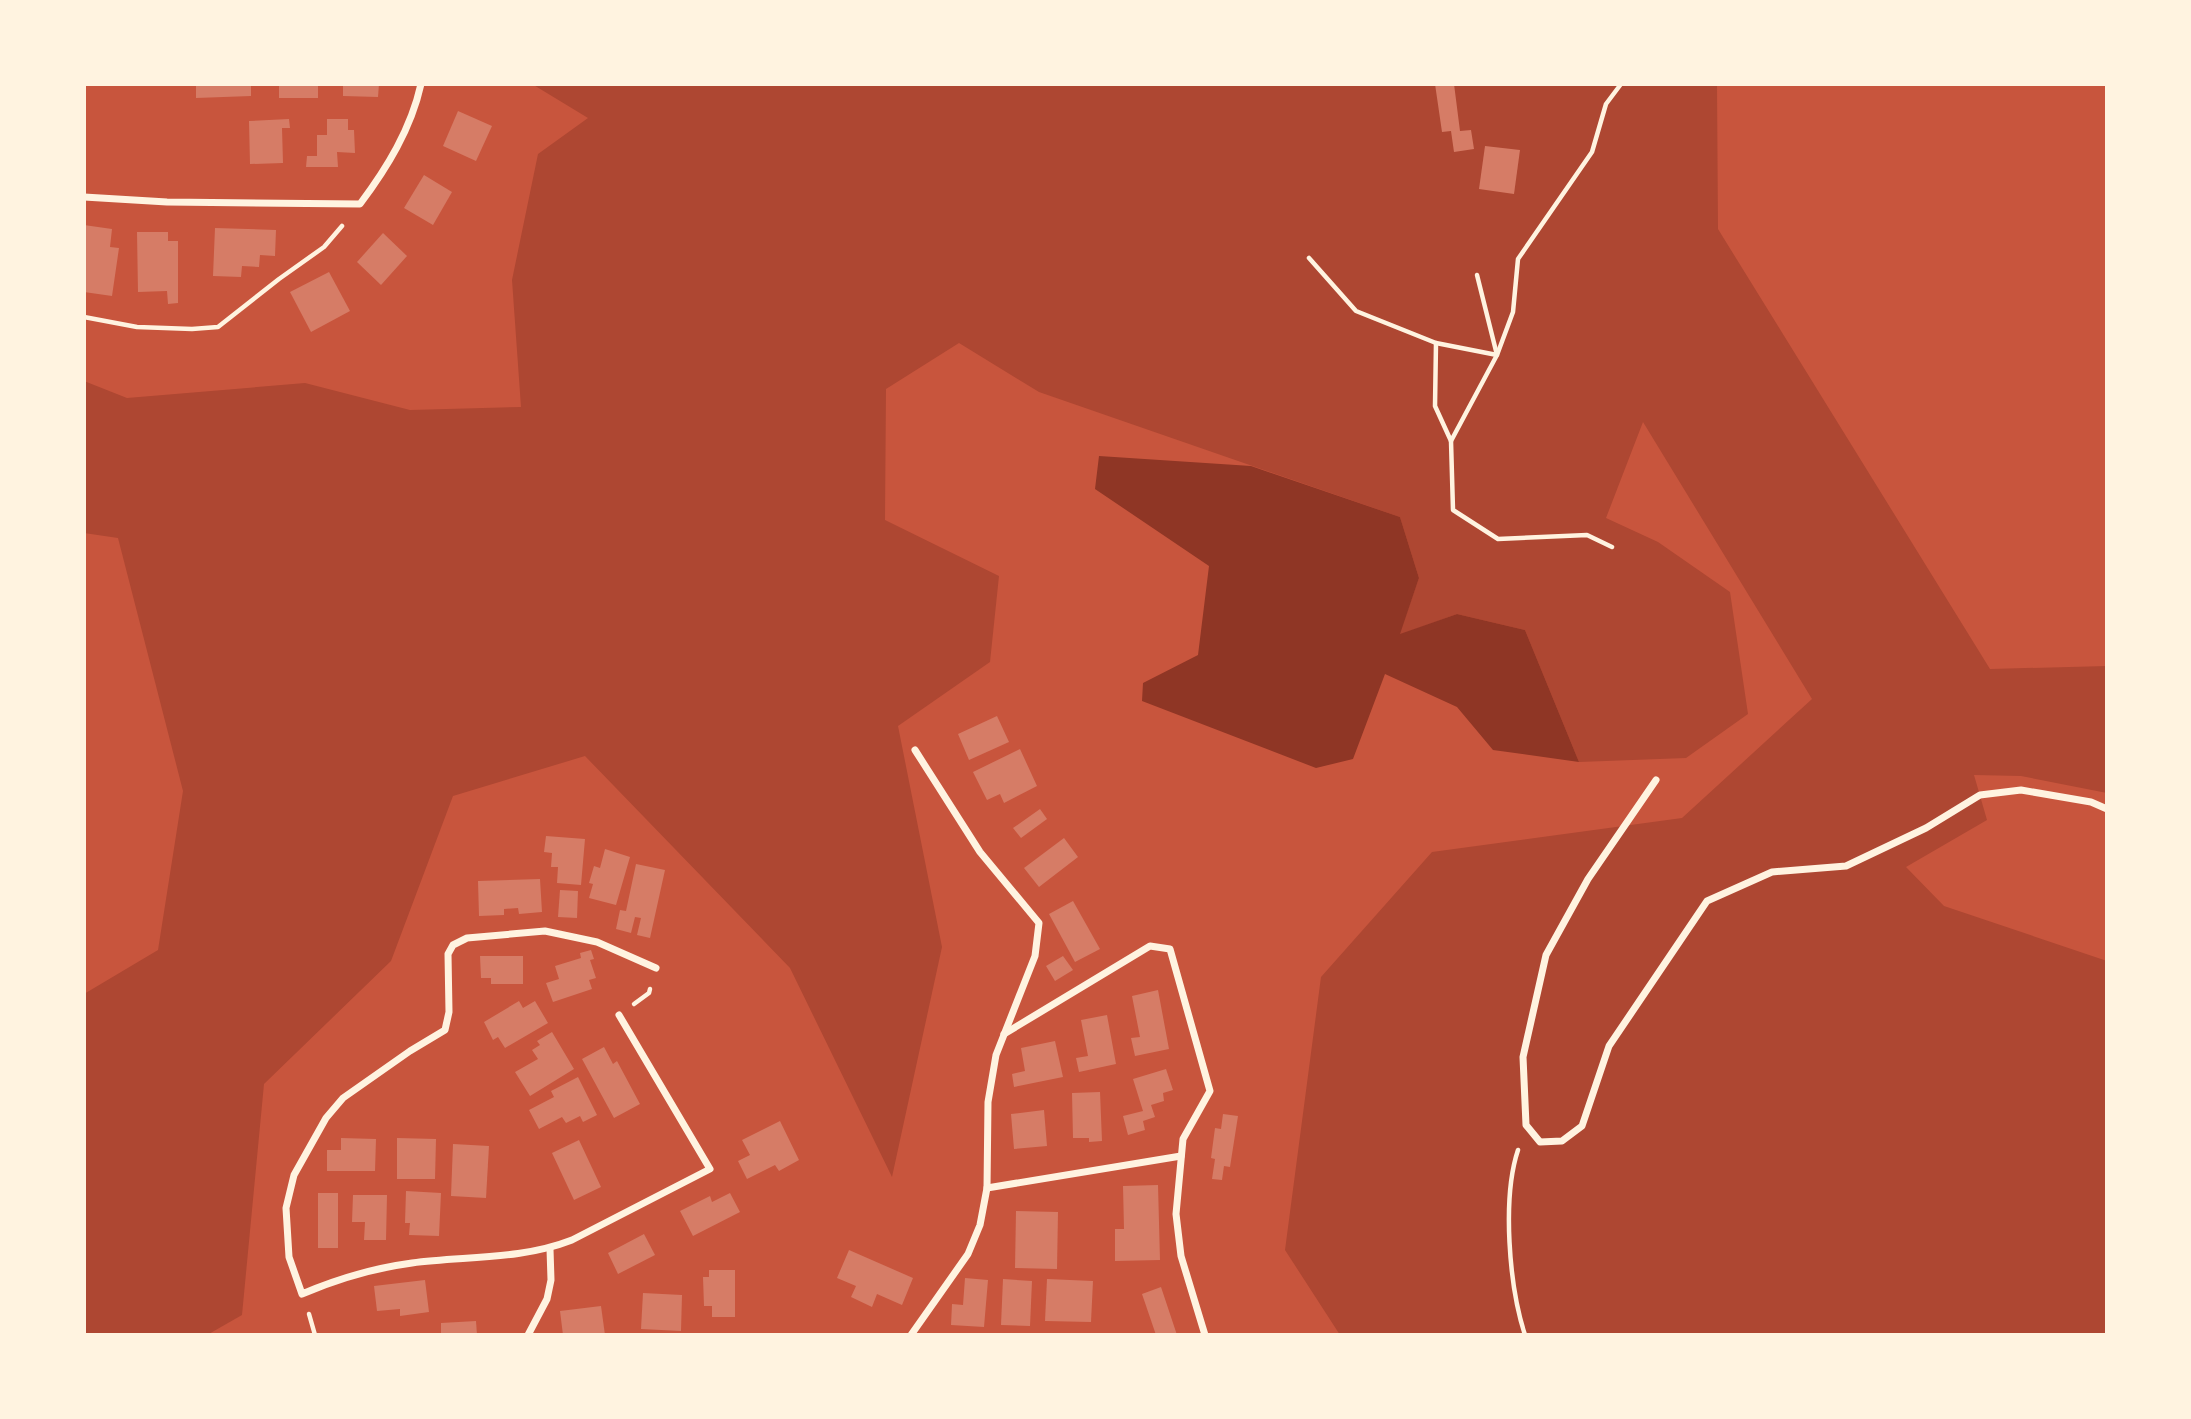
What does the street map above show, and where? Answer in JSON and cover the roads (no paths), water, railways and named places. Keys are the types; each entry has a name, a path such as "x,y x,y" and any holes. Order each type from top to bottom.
{"street":[{"path":"84,197 167,202 360,204 393,155 408,125 421,84"},
{"path":"911,1335 968,1254 980,1225 987,1188 988,1102 996,1055 1035,956 1039,923 981,852 915,750"},
{"path":"1656,780 1588,879 1546,955 1523,1057 1527,1125 1540,1142 1562,1141 1582,1126 1609,1046 1707,901 1772,872 1846,866 1926,828 1980,795 2021,790 2091,802 2107,808"},
{"path":"619,1015 710,1169 551,1249 386,1268 302,1294 289,1257 286,1208 294,1175 326,1118 343,1098 445,1030 449,1012 447,954 453,945 467,938 545,931 597,942 656,968"},
{"path":"1004,1034 1150,946 1170,949 1210,1091 1183,1139 1177,1214 1181,1256 1205,1335"},
{"path":"987,1188 1181,1156"},
{"path":"528,1335 547,1299 551,1280 551,1249"}]}
